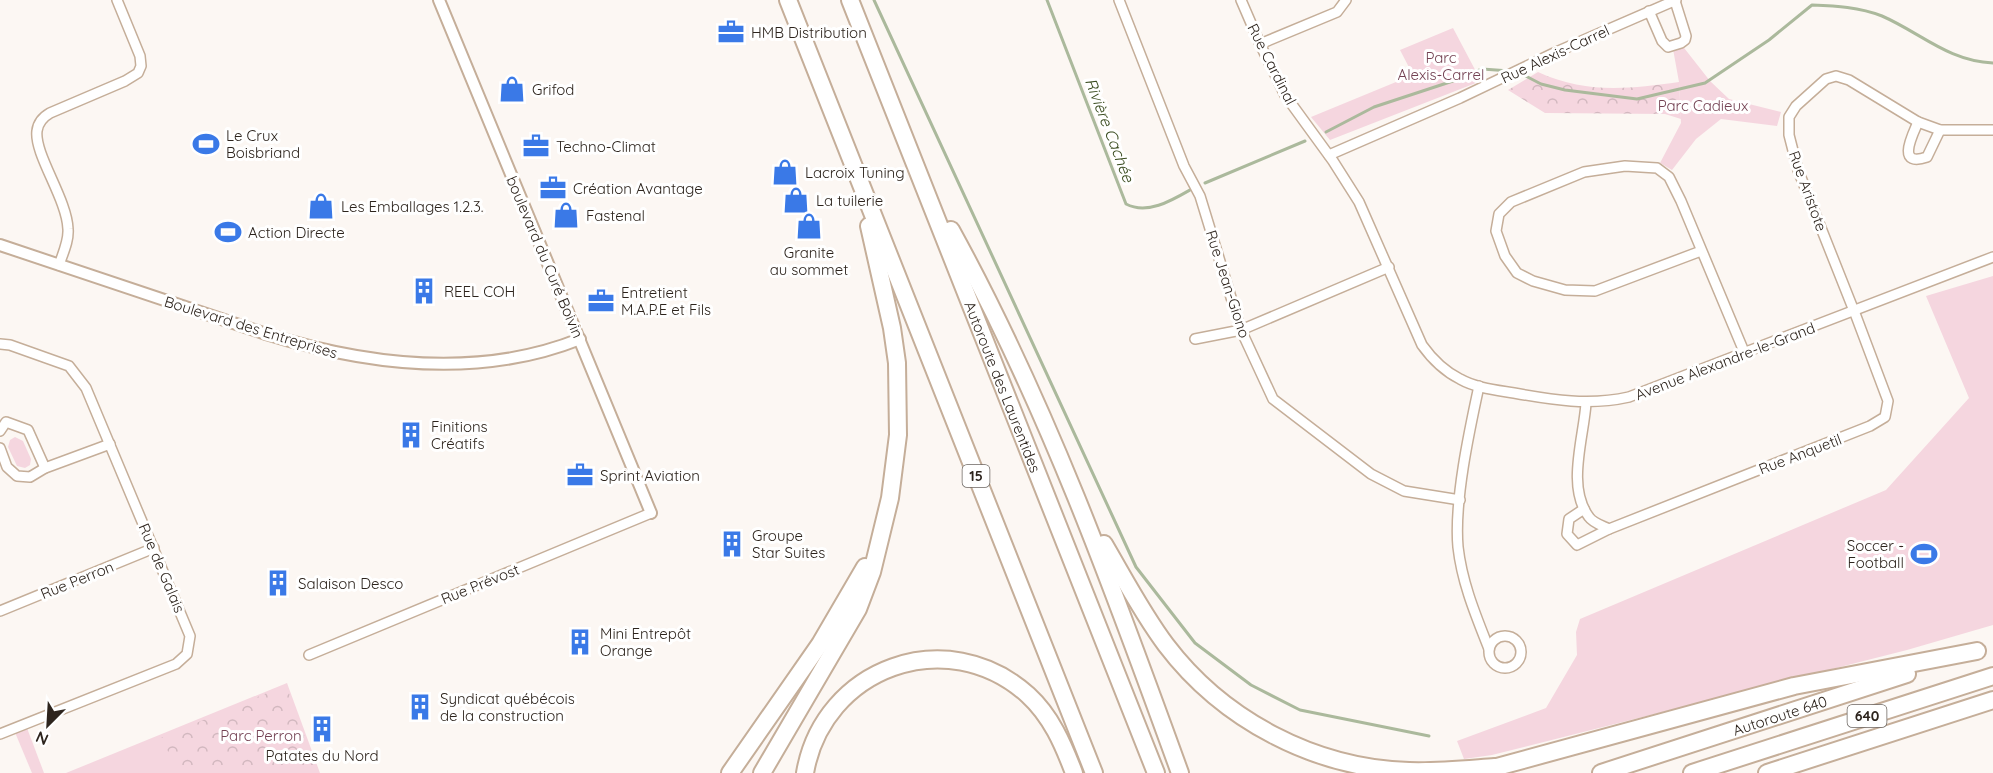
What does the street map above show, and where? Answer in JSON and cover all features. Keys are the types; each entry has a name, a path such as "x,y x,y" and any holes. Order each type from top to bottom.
{"highway":[{"name":"15","path":"788,0 1094,773"},
{"name":"Autoroute des Laurentides","path":"850,0 1156,773"},
{"path":"915,163 984,289 1075,495 1117,600 1180,773"},
{"path":"762,773 858,609 872,572 890,498 899,418 893,334 858,178"},
{"path":"1075,495 1137,602 1167,646 1203,686 1245,718 1298,747 1328,758 1360,765 1420,771 1487,770 1794,686 1985,648"},
{"path":"730,773 832,625 879,542"},
{"name":"Autoroute 640","path":"1601,773 1985,648"},
{"path":"805,773 810,752 822,724 850,691 868,678 897,665 942,659 984,668 1004,677 1028,695 1054,727 1074,773"},
{"name":"Autoroute 640","path":"1692,773 1993,676"},
{"path":"1767,773 1993,700"},
{"path":"1971,707 1993,710"}],"street":[{"path":"59,265 68,239 68,224 61,199 38,145 37,129 41,120 50,112 125,81 138,73 141,62 138,48 117,0"},
{"name":"boulevard du Curé Boivin","path":"439,0 651,513"},
{"name":"Rue Jean-Giono","path":"1119,0 1184,166 1200,196 1241,330 1274,399 1371,474 1404,491 1460,500"},
{"name":"Rue Cardinal","path":"1241,0 1285,95 1329,155"},
{"path":"1260,44 1337,12 1346,0"},
{"name":"Rue Alexis-Carrel","path":"1329,155 1461,98 1554,53 1649,11 1675,0 1686,36 1684,40 1668,47 1662,41 1649,11"},
{"name":"Rue Aristote","path":"1854,311 1798,171 1789,135 1789,117 1796,106 1826,79 1836,76 1849,80 1918,122 1940,130 1993,130"},
{"path":"1918,122 1907,147 1908,154 1913,158 1920,160 1927,157 1940,130"},
{"name":"Avenue Alexandre-le-Grand","path":"1329,155 1359,202 1389,267 1415,332 1426,351 1452,374 1479,386 1555,400 1586,403 1637,395 1993,257"},
{"path":"1701,251 1595,291 1565,290 1533,281 1517,273 1505,256 1496,231 1500,214 1511,202 1584,172 1625,166 1657,168 1669,177 1724,300 1745,354"},
{"name":"Boulevard des Entreprises","path":"0,245 277,338 360,358 417,362 482,361 544,351 579,339"},
{"path":"1195,339 1241,330 1389,267"},
{"name":"Rue Anquetil","path":"1584,509 1569,519 1567,534 1576,545 1609,529 1870,426 1885,417 1888,401 1854,311"},
{"name":"Rue de Galais","path":"0,344 10,345 69,366 87,388 190,636 187,654 176,664 0,734"},
{"path":"1479,386 1460,500 1458,547 1467,593 1489,650"},
{"path":"1586,403 1577,466 1581,502 1590,519 1609,529"},
{"path":"0,431 6,422 28,430 45,468"},
{"path":"0,448 7,467 17,476 30,477 45,468 110,444"},
{"name":"Rue Prévost","path":"309,655 651,513"},
{"name":"Rue Perron","path":"0,611 154,548"}],"green space":[{"name":"Parc Alexis-Carrel","path":"1453,28 1481,81 1330,140 1311,117 1413,75 1400,50"},
{"name":"Parc Cadieux","path":"1681,44 1710,81 1729,99 1781,112 1777,126 1721,119 1696,139 1672,170 1660,163 1681,123 1679,82 1673,49"},
{"path":"1538,72 1573,84 1590,87 1625,88 1679,82 1681,119 1665,114 1545,113 1508,90"},
{"path":"1993,276 1993,625 1907,650 1492,755 1464,759 1457,741 1546,708 1577,655 1576,632 1580,619 1886,490 1969,398 1926,296"},
{"path":"15,437 23,441 31,459 30,465 25,468 17,466 8,447 10,440"},
{"name":"Parc Perron","path":"287,683 320,773 66,773"},
{"name":"Parc Perron","path":"286,685 318,773 179,773 161,738"},
{"path":"27,728 44,773 32,773 14,730"}],"waterway":[{"path":"874,0 1136,567 1195,643 1251,685 1300,710 1429,736"},
{"name":"Rivière Cachée","path":"1047,0 1126,204 1134,207 1150,207 1167,202 1190,190"},
{"name":"Rivière Cachée","path":"1520,73 1541,84 1565,90 1637,99 1705,83 1769,40 1812,5 1873,13 1948,52 1977,61 1993,63"},
{"name":"Rivière Cachée","path":"1326,132 1374,107 1482,69 1510,71"},
{"name":"Rivière Cachée","path":"1205,183 1305,141"}],"place":[{"name":"HMB Distribution","path":"731,32"},
{"name":"Grifod","path":"512,89"},
{"name":"Le Crux Boisbriand","path":"206,144"},
{"name":"Techno-Climat","path":"536,146"},
{"name":"Lacroix Tuning","path":"785,172"},
{"name":"Création Avantage","path":"553,188"},
{"name":"La tuilerie","path":"796,200"},
{"name":"Les Emballages 1.2.3.","path":"321,206"},
{"name":"Fastenal","path":"566,215"},
{"name":"Granite au sommet","path":"809,226"},
{"name":"Action Directe","path":"228,232"},
{"name":"REEL COH","path":"424,291"},
{"name":"Entretient M.A.P.E et Fils","path":"601,301"},
{"name":"Finitions Créatifs","path":"411,435"},
{"name":"Sprint Aviation","path":"580,475"},
{"name":"Groupe Star Suites","path":"732,544"},
{"name":"Soccer - Football","path":"1924,554"},
{"name":"Salaison Desco","path":"278,583"},
{"name":"Mini Entrepôt Orange","path":"580,642"},
{"name":"Syndicat québécois de la construction","path":"420,707"},
{"name":"Patates du Nord","path":"322,729"}]}
